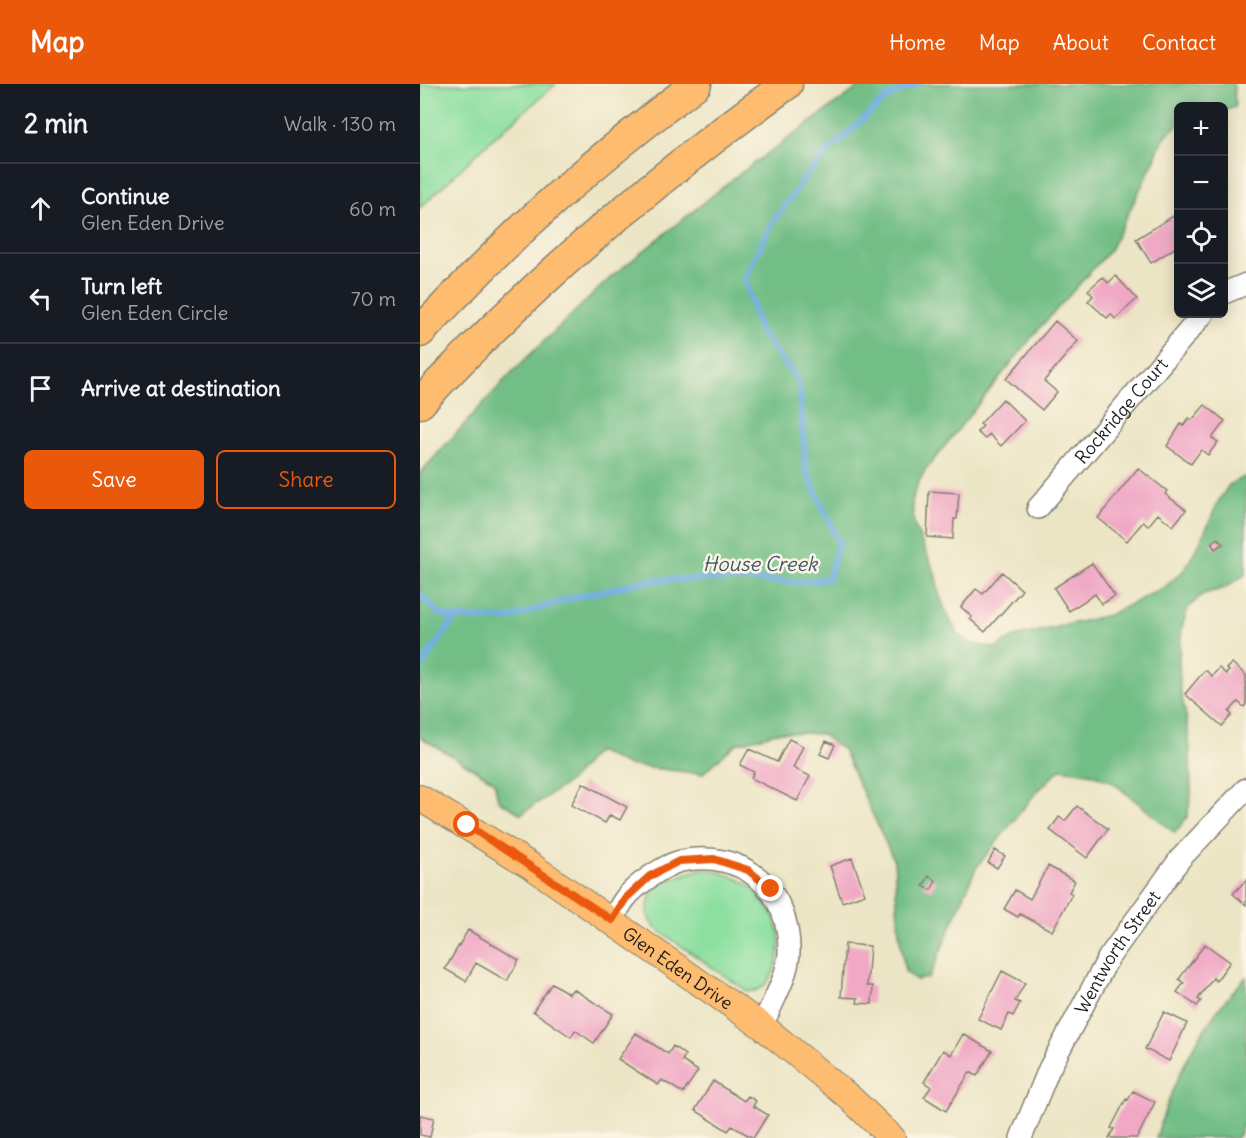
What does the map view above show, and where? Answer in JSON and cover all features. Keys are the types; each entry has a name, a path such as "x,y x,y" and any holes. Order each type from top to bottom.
{"highway":[{"path":"420,332 494,255 558,196 625,139 696,84"},
{"path":"420,403 531,292 653,186 718,134 787,84"}],"main road":[{"name":"Glen Eden Drive","path":"420,798 533,867 762,1026 848,1096 892,1138"}],"street":[{"path":"1228,291 1246,284"},
{"name":"Rockridge Court","path":"1038,508 1200,318"},
{"name":"Wentworth Street","path":"1021,1138 1049,1069 1109,957 1179,859 1246,789"},
{"path":"612,920 626,898 650,876 679,861 714,859 748,870 771,889 784,913 789,933 789,956 780,986 762,1026"}],"green space":[{"path":"420,84 556,84 490,141 420,208"},
{"path":"863,84 1234,84 1235,107 1228,110 1228,102 1174,102 1174,128 1169,131 1158,149 1110,250 1037,331 924,472 912,502 914,524 935,573 940,597 958,634 972,644 996,648 1014,637 1109,615 1165,587 1184,570 1219,500 1229,485 1246,476 1246,574 1225,588 1203,594 1188,608 1182,627 1179,657 1180,688 1190,749 1191,796 1187,817 1175,833 1111,781 1089,773 1060,769 1034,795 976,868 929,978 916,980 905,971 899,933 894,861 843,750 821,734 780,732 736,744 702,774 627,765 597,751 570,781 521,814 498,800 494,781 420,737 420,473 511,373 611,277 738,175"},
{"path":"702,869 731,876 751,886 765,900 774,918 780,944 777,963 769,980 756,990 747,991 658,930 650,921 649,900 659,886 675,877"},
{"path":"1246,977 1246,1119 1237,1138 1156,1138 1171,1093 1202,1032"}],"building":[{"path":"1174,215 1174,249 1151,263 1136,239"},
{"path":"1116,276 1137,299 1115,319 1111,314 1107,318 1088,301 1093,296 1088,290 1103,277 1108,283"},
{"path":"1055,321 1078,341 1044,381 1057,392 1042,410 1006,379"},
{"path":"1003,399 1025,421 1001,446 989,434 985,439 977,432 983,426 980,424"},
{"path":"1205,405 1225,421 1212,438 1218,442 1208,455 1201,450 1191,464 1167,446 1181,424 1183,426 1189,418 1192,420"},
{"path":"1138,468 1186,510 1173,526 1158,514 1148,526 1143,522 1127,541 1098,518"},
{"path":"929,491 959,493 953,539 927,537"},
{"path":"1218,538 1223,544 1215,549 1211,543"},
{"path":"1092,563 1115,596 1102,604 1095,594 1069,611 1054,588"},
{"path":"1002,572 1022,590 985,632 970,619 972,617 961,607 976,589 983,594"},
{"path":"1232,663 1246,675 1246,704 1244,707 1238,702 1229,712 1232,715 1222,726 1185,694 1205,670 1212,676 1219,668 1226,674 1229,671 1226,669"},
{"path":"789,739 803,746 793,768 810,776 797,801 751,778 754,772 740,765 749,749 777,762"},
{"path":"826,741 835,745 829,758 820,754"},
{"path":"583,783 627,807 620,820 610,815 605,823 571,805"},
{"path":"1077,806 1108,829 1087,858 1050,830 1059,817 1065,821"},
{"path":"995,850 1005,856 997,868 988,863"},
{"path":"852,858 865,894 842,902 830,866"},
{"path":"1048,866 1075,881 1069,892 1072,894 1052,931 1020,914 1018,917 1004,909 1015,890 1030,899"},
{"path":"929,876 936,881 931,890 923,886"},
{"path":"1246,880 1246,905 1233,894"},
{"path":"468,930 519,960 507,981 476,963 466,981 445,969"},
{"path":"845,944 870,946 867,986 873,986 872,1004 857,1003 858,998 841,997"},
{"path":"1205,944 1230,962 1216,981 1213,978 1198,999 1201,1001 1197,1006 1177,992 1184,983 1179,979"},
{"path":"1002,971 1025,983 1015,1001 1020,1003 1013,1016 1009,1014 1001,1030 978,1019"},
{"path":"552,983 569,994 573,989 613,1014 594,1043 575,1030 571,1037 533,1011"},
{"path":"1164,1012 1187,1023 1169,1061 1145,1049"},
{"path":"636,1033 668,1054 673,1046 685,1055 682,1061 698,1071 683,1093 662,1080 658,1085 618,1059"},
{"path":"963,1034 992,1051 977,1076 970,1072 946,1111 924,1097 931,1087 924,1082 943,1050 951,1055"},
{"path":"713,1081 744,1101 748,1096 756,1101 753,1106 768,1115 753,1138 732,1126 728,1131 695,1110"},
{"path":"1133,1091 1155,1102 1137,1138 1109,1138 1114,1129 1111,1128 1126,1099 1128,1100"},
{"path":"420,1115 434,1118 430,1137 420,1135"}],"waterway":[{"name":"House Creek","path":"420,595 440,614 455,618 508,619 571,598 651,580 730,579 794,582 828,579 839,542 806,470 799,382 759,330 745,278 770,226 806,176 829,151 886,98 917,84"},
{"name":"House Creek","path":"420,668 455,618"}],"route":[{"path":"467,825 612,920 626,898 650,876 679,861 714,859 748,870 771,889"}]}
